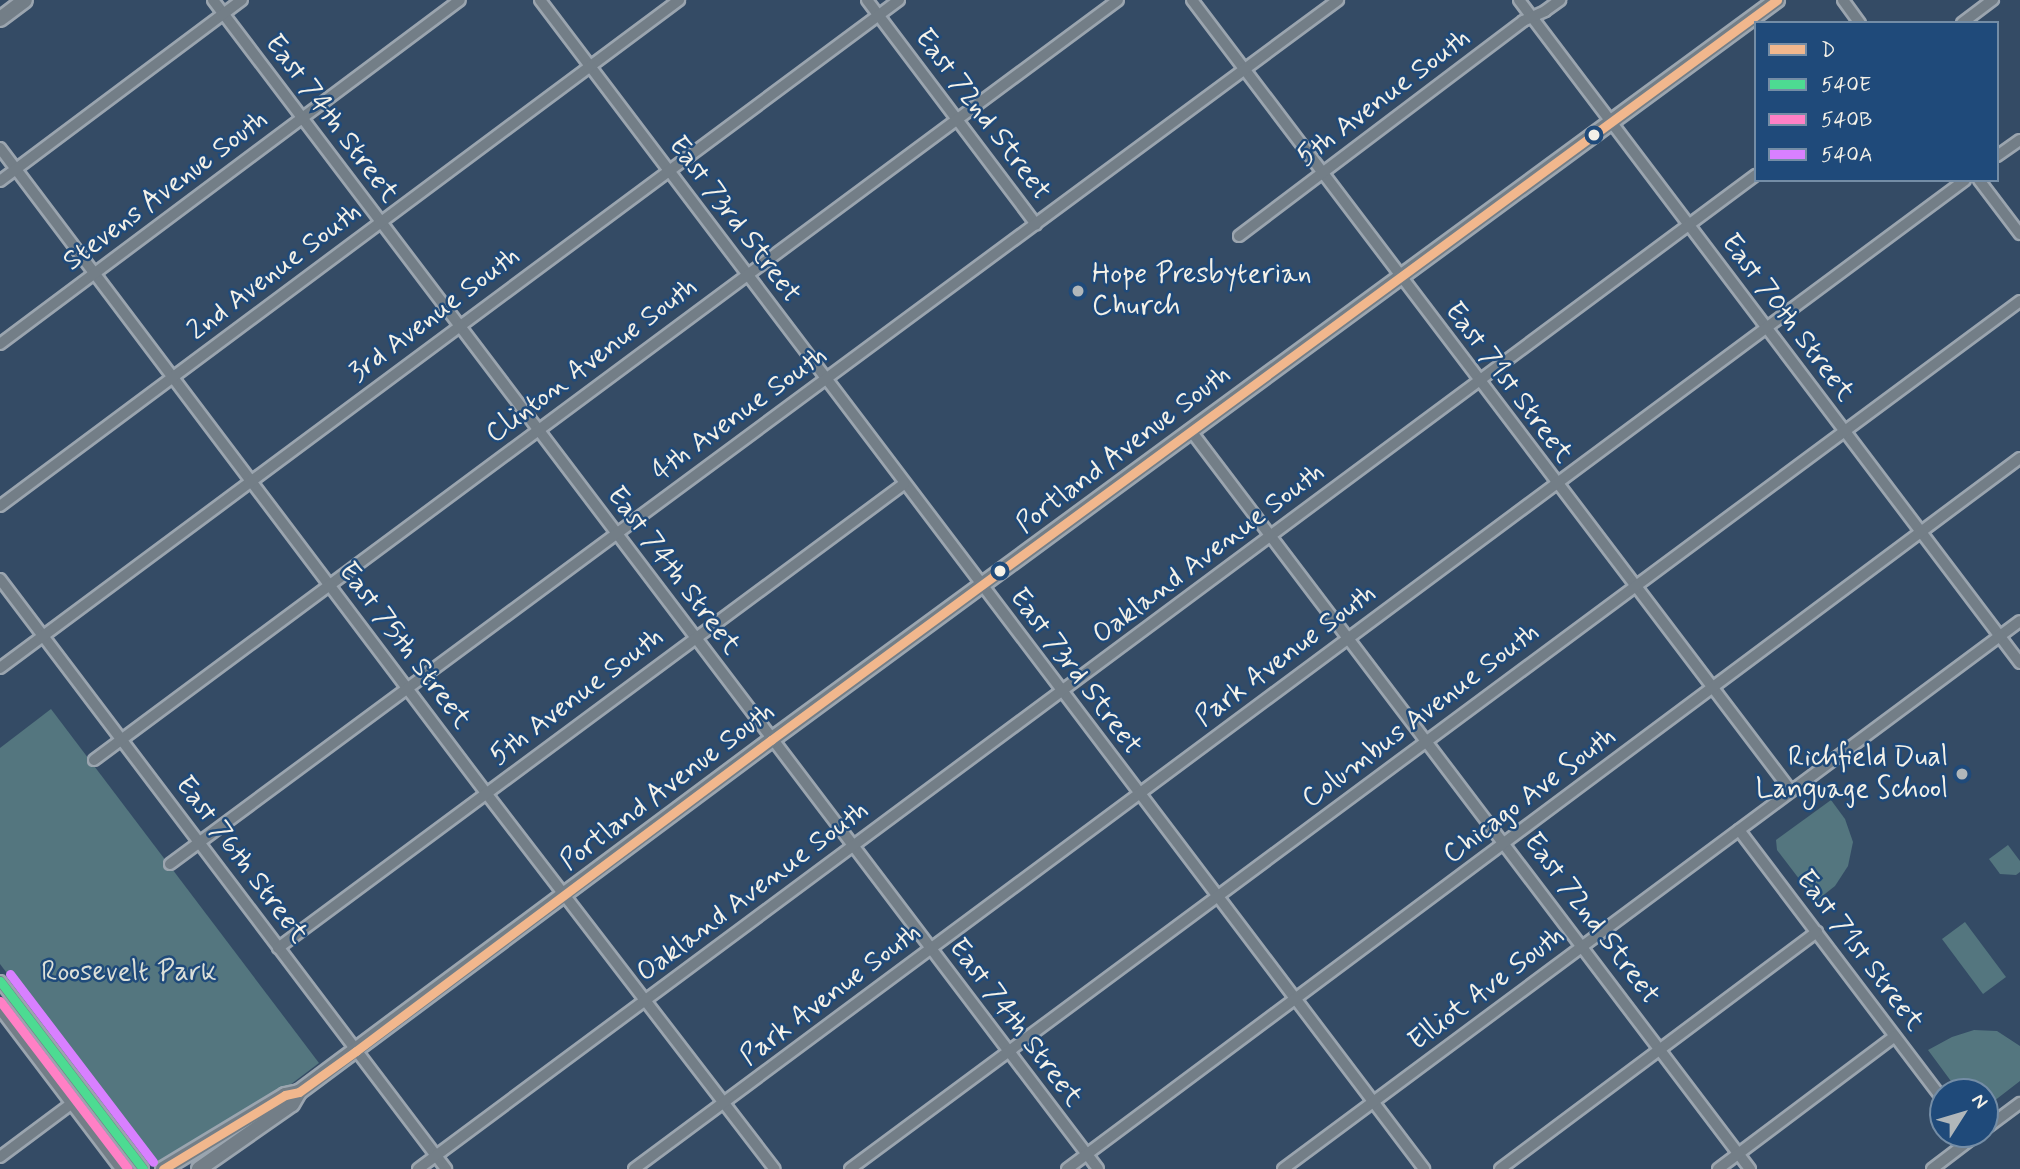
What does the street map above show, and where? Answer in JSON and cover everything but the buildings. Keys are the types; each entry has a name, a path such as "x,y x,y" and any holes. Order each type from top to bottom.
{"main road":[{"path":"0,19 25,0"},
{"name":"Portland Avenue South","path":"163,1169 285,1095 299,1092 356,1051 771,740 1777,0"},
{"name":"Portland Avenue South","path":"199,1169 292,1104 299,1092"}],"street":[{"name":"East 74th Street","path":"213,0 1098,1169"},
{"path":"0,181 242,0"},
{"name":"Stevens Avenue South","path":"0,344 460,0"},
{"name":"East 73rd Street","path":"540,0 1424,1169"},
{"name":"2nd Avenue South","path":"0,506 679,0"},
{"name":"East 72nd Street","path":"867,0 1036,224"},
{"name":"3rd Avenue South","path":"0,668 899,0"},
{"name":"Clinton Avenue South","path":"94,760 1118,0"},
{"name":"East 71st Street","path":"1192,0 1556,485 1791,791"},
{"name":"4th Avenue South","path":"170,864 1338,0"},
{"name":"East 70th Street","path":"1519,0 2020,663"},
{"name":"5th Avenue South","path":"1239,236 1531,17 1560,0"},
{"path":"1843,0 1859,21"},
{"path":"1965,21 1993,0"},
{"path":"1999,155 2020,139"},
{"name":"East 75th Street","path":"0,148 486,793 774,1169"},
{"name":"Oakland Avenue South","path":"418,1169 1754,176"},
{"name":"Park Avenue South","path":"634,1169 1962,182"},
{"path":"1981,182 2020,234"},
{"name":"Columbus Avenue South","path":"850,1169 2020,301"},
{"name":"East 72nd Street","path":"1191,431 1750,1169"},
{"name":"Chicago Ave South","path":"1067,1169 2020,458"},
{"name":"5th Avenue South","path":"278,948 904,484"},
{"name":"East 76th Street","path":"0,579 446,1169"},
{"name":"Elliot Ave South","path":"1283,1169 2020,621"},
{"name":"East 71st Street","path":"1739,830 1929,1081"},
{"path":"1500,1169 1817,932"},
{"path":"0,981 143,1169"},
{"path":"0,1009 121,1169"},
{"path":"1718,1169 1895,1036"},
{"path":"1999,1119 2020,1103"},
{"path":"0,1157 71,1104"},
{"path":"1932,1169 1958,1148"}],"green space":[{"name":"Roosevelt Park","path":"51,709 319,1063 179,1169 155,1169 0,964 0,748"},
{"path":"1831,800 1845,819 1853,842 1848,866 1835,886 1816,901 1777,850 1776,840"},
{"path":"2008,845 2020,861 2020,872 2016,875 2000,874 1989,859"},
{"path":"1965,922 2006,977 1983,994 1942,939"},
{"path":"1974,1030 1997,1031 2020,1046 2020,1081 1999,1097 1999,1078 1949,1078 1928,1050 1952,1037"}],"transit line":[{"name":"D","path":"163,1169 285,1095 299,1092 356,1051 771,740 1777,0"},
{"name":"540A","path":"10,974 153,1162"},
{"name":"540E","path":"0,981 143,1169"},
{"name":"540B","path":"0,1001 128,1169"}],"place":[{"name":"Hope Presbyterian Church","path":"1078,291"},
{"name":"Richfield Dual Language School","path":"1962,774"}]}
